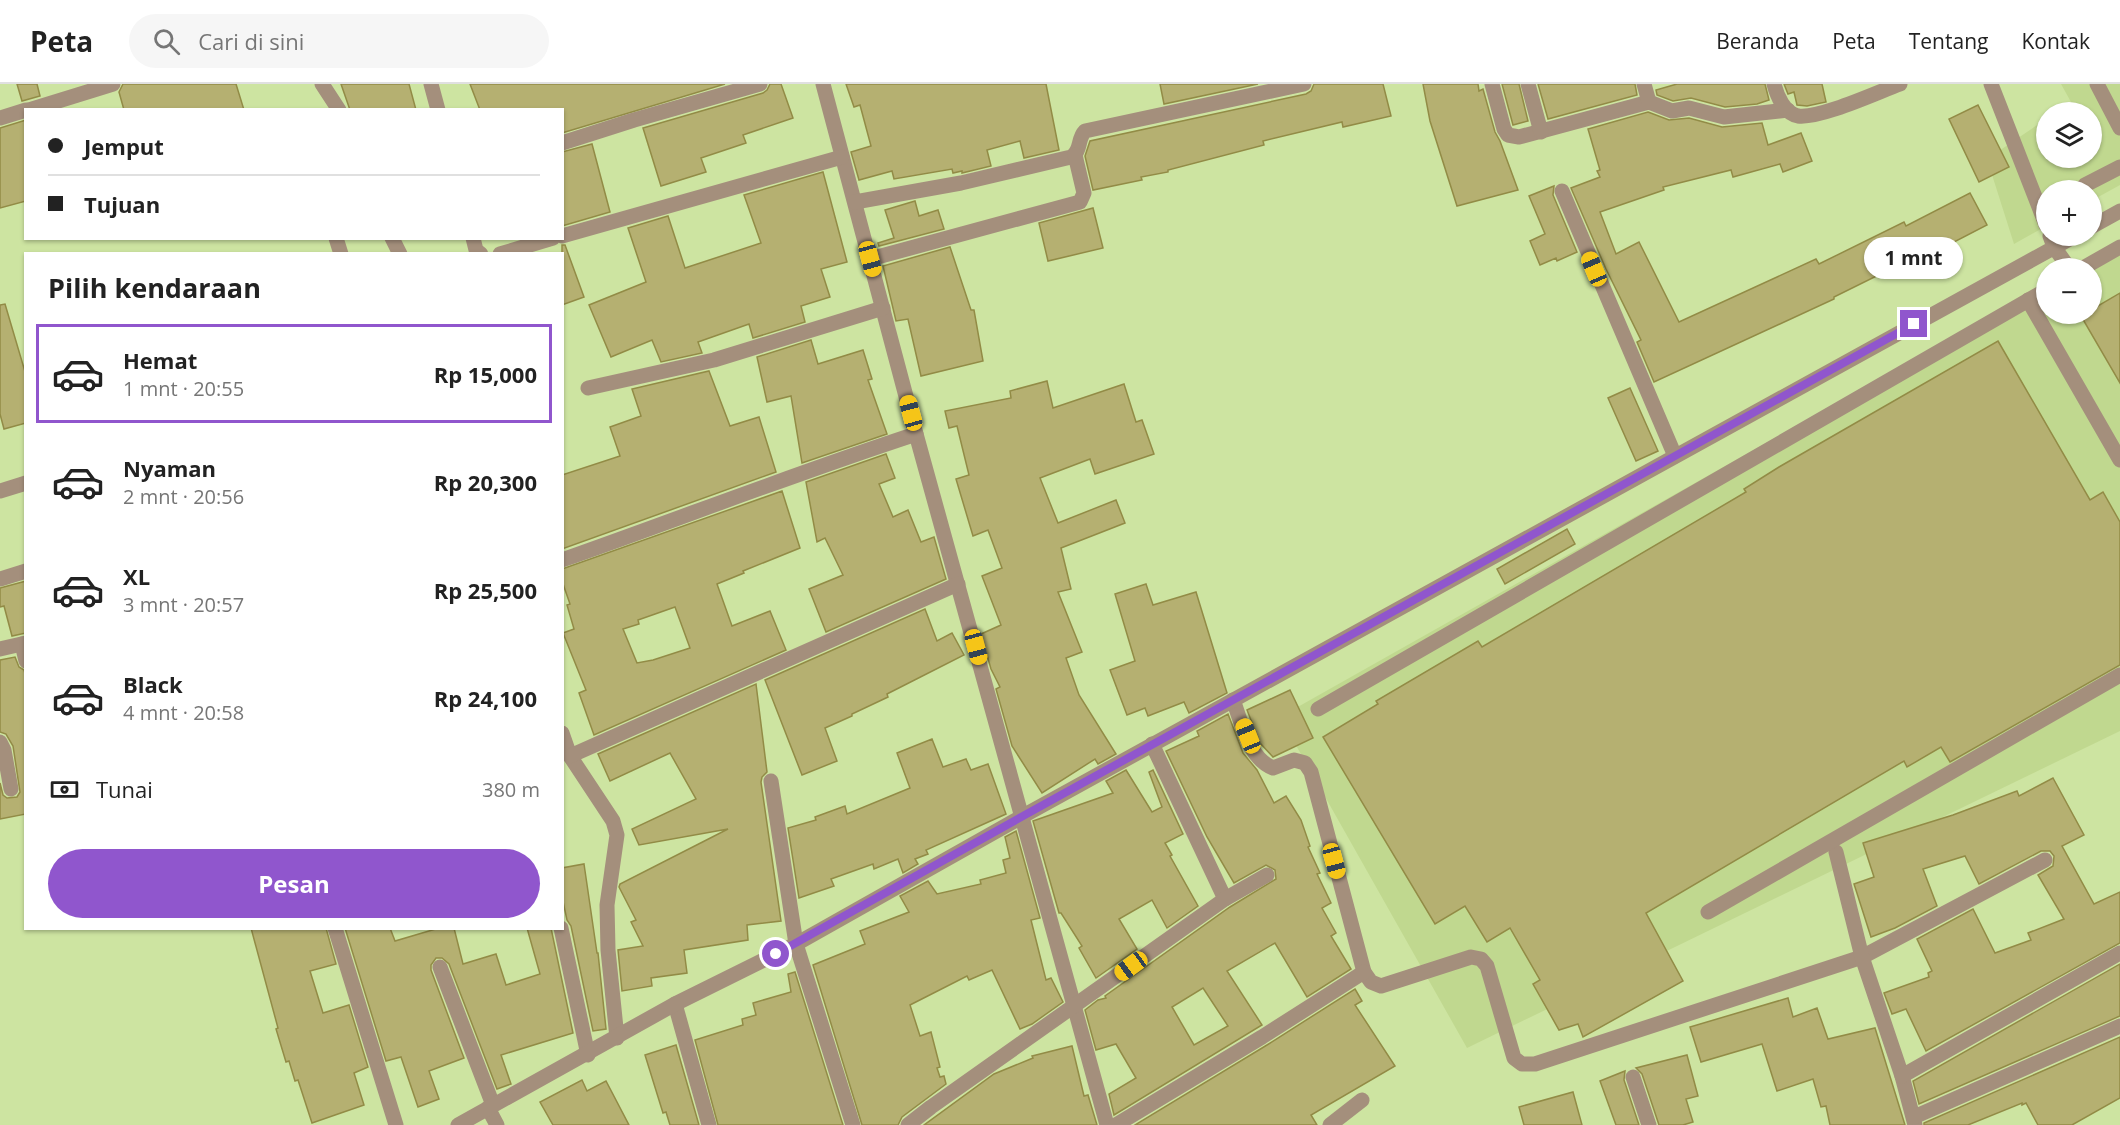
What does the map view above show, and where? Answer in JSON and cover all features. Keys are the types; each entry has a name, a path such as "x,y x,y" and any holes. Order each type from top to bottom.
{"street":[{"path":"34,108 113,84"},
{"path":"322,84 338,108"},
{"path":"430,84 437,108"},
{"path":"564,142 760,84"},
{"path":"823,84 916,434 1107,1125"},
{"path":"870,259 1080,202 1084,193 1075,155 1080,136 1085,131 1304,84"},
{"path":"1492,84 1504,129 1508,135 1518,137 1649,102 1672,111 1689,108 1724,117 1788,110"},
{"path":"1528,84 1541,132"},
{"path":"1644,84 1649,102"},
{"path":"1774,84 1778,98 1788,110 1797,116 1817,115 1900,84"},
{"path":"1990,84 2036,200"},
{"path":"2097,84 2120,128"},
{"path":"0,118 24,111"},
{"path":"855,202 961,183 1075,155"},
{"path":"564,235 842,157"},
{"path":"2095,180 2120,167"},
{"path":"1562,191 1675,456"},
{"path":"2102,221 2120,211"},
{"path":"507,252 546,240"},
{"path":"458,1125 588,1055 675,1004 796,944 1152,744 1675,456 2043,246"},
{"path":"2101,258 2120,247"},
{"path":"1318,709 2036,296"},
{"path":"2028,300 2120,460"},
{"path":"588,388 714,360 883,308"},
{"path":"564,559 809,470 916,434"},
{"path":"0,491 24,484"},
{"path":"0,579 24,572"},
{"path":"570,756 958,584"},
{"path":"0,649 24,644"},
{"path":"1708,912 2120,675"},
{"path":"1233,700 1255,755 1263,764 1273,768 1294,760 1305,763 1311,772 1364,972 1371,982 1381,986 1471,957 1481,959 1487,966 1514,1058 1522,1064 1535,1064 1862,957 2045,860"},
{"path":"564,740 570,756 613,821 616,835 607,905 608,951 617,1038"},
{"path":"0,742 4,750 11,789"},
{"path":"1152,744 1225,899"},
{"path":"771,781 796,944 853,1125"},
{"path":"1836,852 1862,957 1915,1121 2120,1026"},
{"path":"908,1125 1225,899 1267,874"},
{"path":"336,930 396,1125"},
{"path":"561,930 588,1055"},
{"path":"1902,1076 2120,953"},
{"path":"440,967 497,1125"},
{"path":"1116,1125 1364,972"},
{"path":"675,1004 709,1125"},
{"path":"1633,1077 1649,1125"},
{"path":"1330,1125 1362,1100"}],"shaded area":[{"path":"2061,84 2120,84 2120,185 2102,195 2102,180 2036,180 2036,232 2014,244 1987,159 2036,126 2036,168 2102,168 2102,102 2071,102"},
{"path":"2120,243 2120,731 1467,1048 1280,717 2036,291 2036,324 2102,324 2102,259"}],"building":[{"path":"17,84 37,84 40,96 22,101"},
{"path":"123,84 236,84 243,108 123,108 119,92"},
{"path":"341,84 409,84 415,108 349,108"},
{"path":"470,84 725,84 564,132 564,108 479,108"},
{"path":"770,84 781,84 793,118 743,135 746,143 701,158 706,172 661,186 643,128 763,93"},
{"path":"846,84 1046,84 1059,150 1024,158 1020,141 987,150 991,166 962,173 962,171 953,173 952,169 894,179 892,171 859,180 851,152 871,146 860,105 854,107"},
{"path":"1160,84 1258,84 1164,104"},
{"path":"1314,84 1383,84 1391,116 1343,127 1342,122 1263,141 1264,145 1168,170 1168,172 1141,177 1142,180 1093,190 1085,156 1090,141 1306,94 1311,91"},
{"path":"1423,84 1478,84 1479,91 1483,89 1495,132 1518,190 1457,206 1430,121"},
{"path":"1502,84 1519,84 1528,121 1513,125"},
{"path":"1538,84 1635,84 1637,95 1548,119"},
{"path":"1677,84 1765,84 1769,100 1757,104 1725,107 1691,98 1673,101 1657,95 1656,90"},
{"path":"1784,84 1822,84 1826,102 1807,106 1797,105 1794,92 1788,94"},
{"path":"1978,105 2009,167 1979,182 1949,119"},
{"path":"1648,112 1669,120 1689,118 1722,127 1762,123 1768,145 1801,133 1812,161 1783,172 1780,164 1733,177 1731,170 1663,187 1664,190 1600,212 1616,254 1639,242 1679,322 1816,259 1819,264 1904,222 1906,226 1970,193 1987,225 1929,255 1927,251 1834,299 1654,382 1637,342 1641,340 1606,269 1571,188 1600,177 1588,129"},
{"path":"24,121 24,202 0,208 0,128"},
{"path":"592,144 610,212 564,225 564,151"},
{"path":"823,172 847,262 821,269 830,297 801,306 805,322 753,338 749,324 698,342 702,353 661,362 652,340 611,357 589,305 646,282 628,228 668,216 685,268 761,243 744,195"},
{"path":"1554,186 1553,195 1577,252 1557,261 1556,258 1540,265 1530,241 1545,234 1529,196"},
{"path":"915,201 919,216 938,210 944,229 879,246 878,243 894,238 885,210"},
{"path":"1093,208 1103,248 1048,261 1039,223"},
{"path":"562,245 565,245 584,297 564,304 564,252 562,252"},
{"path":"950,247 971,310 974,310 983,361 921,376 908,319 896,321 883,266"},
{"path":"2120,293 2120,383 2086,324 2102,324 2102,304"},
{"path":"5,304 24,368 24,424 4,429 0,414 0,305"},
{"path":"811,340 818,364 863,350 872,379 868,380 887,434 802,463 791,396 767,402 757,357"},
{"path":"1998,341 2090,500 2103,492 2120,522 2120,665 1950,762 1941,747 1907,767 1904,761 1646,913 1683,981 1583,1037 1578,1024 1559,1030 1533,984 1540,980 1510,928 1487,942 1465,906 1435,924 1323,737 1378,704 1376,701 1478,641 1482,647 1746,492 1744,489 1779,467"},
{"path":"709,371 730,426 759,417 776,472 564,548 564,474 620,456 610,427 641,416 632,389"},
{"path":"1047,381 1053,408 1124,384 1136,422 1142,420 1154,454 1095,474 1090,459 1040,478 1058,523 1116,500 1125,523 1061,548 1071,589 1058,592 1082,652 1066,658 1079,695 1116,754 1098,764 1095,759 1042,793 1012,746 996,689 1000,687 991,669 981,634 1001,625 982,576 1002,568 988,530 973,536 956,479 969,475 957,426 949,428 945,411 1011,398 1010,391"},
{"path":"1630,388 1658,451 1636,461 1608,398"},
{"path":"886,454 895,478 879,484 893,517 908,510 921,542 934,537 946,579 826,632 809,589 843,575 825,538 817,542 806,482"},
{"path":"782,491 800,548 717,584 732,626 770,611 786,650 594,735 579,693 586,690 564,635 564,633 574,629 567,605 570,604 564,587 564,568","holes":["675,607 690,648 637,663 623,629 639,624 638,620"]},
{"path":"1567,529 1575,544 1505,584 1497,569"},
{"path":"24,582 24,633 12,636 4,606 0,607 0,588"},
{"path":"1146,584 1153,605 1196,592 1227,693 1189,713 1184,702 1148,716 1145,708 1127,715 1110,670 1135,661 1115,594"},
{"path":"925,609 937,641 952,633 964,655 887,694 888,697 852,716 825,728 837,761 802,775 765,680"},
{"path":"15,657 19,667 24,670 24,814 0,819 0,783 3,795 7,798 17,797 20,792 13,746 6,734 0,732 0,660"},
{"path":"756,684 767,772 761,782 781,921 747,925 748,940 684,950 687,973 651,978 652,986 622,991 618,950 643,946 631,922 636,920 619,887 620,884 728,829 639,845 632,829 696,799 670,753 610,781 598,754"},
{"path":"1290,690 1313,738 1273,757 1260,743 1247,710"},
{"path":"1228,714 1243,753 1257,770 1274,803 1286,796 1301,820 1310,846 1308,847 1320,873 1317,874 1331,903 1322,908 1336,933 1331,936 1351,969 1307,997 1275,943 1227,971 1262,1025 1114,1115 1109,1094 1136,1078 1116,1044 1096,1050 1085,1010 1098,1000 1106,998 1105,996 1230,907 1276,879 1275,870 1266,865 1234,883 1207,837 1166,751 1199,736 1197,731","holes":["1203,988 1228,1026 1194,1045 1172,1007"]},
{"path":"932,739 943,767 966,759 971,770 988,764 1006,814 926,850 928,854 915,859 918,864 903,873 898,859 874,869 873,864 831,879 834,886 799,898 788,828 816,820 815,817 845,806 847,814 910,788 897,753"},
{"path":"1126,770 1152,812 1162,807 1149,772 1153,770 1183,834 1165,843 1198,906 1167,928 1152,900 1119,919 1137,949 1096,978 1079,948 1082,946 1059,913 1033,821 1113,793 1106,781"},
{"path":"2053,778 2084,835 2062,846 2094,904 2120,892 2120,943 1926,1051 1906,1009 1892,1014 1884,993 1929,977 1928,973 1932,971 1917,939 1973,909 1995,953 2031,940 2028,933 2064,919 2038,875 2053,866 2054,856 2050,851 2041,851 1979,884 1965,856 1923,869 1937,906 1895,928 1871,937 1854,884 1874,877 1863,843 1953,815 2017,791 2019,796"},
{"path":"1016,831 1040,918 1031,920 1046,980 1051,978 1063,1002 1032,1024 1020,1029 992,970 969,980 967,976 910,1005 920,1036 931,1032 940,1067 937,1068 940,1077 944,1076 946,1084 902,1117 898,1125 862,1125 813,965 865,944 860,931 909,912 900,896 928,881 937,894 981,884 980,880 1006,873 1003,860 1010,858 1005,837"},
{"path":"584,864 598,953 606,1029 593,1031 571,926 564,906 564,868"},
{"path":"252,930 327,930 336,964 310,971 323,1013 349,1005 368,1067 354,1073 364,1105 312,1123 298,1080 295,1081 289,1061 286,1062 276,1029 278,1028"},
{"path":"346,930 391,930 395,941 432,930 454,930 463,964 496,954 506,985 540,974 528,930 551,930 573,1033 501,1055 511,1084 497,1089 449,964 442,958 436,958 431,965 431,970 464,1058 429,1071 439,1099 418,1107 401,1057 386,1061"},
{"path":"2120,964 2120,1016 1919,1104 1913,1081"},
{"path":"795,972 843,1125 718,1125 695,1040 743,1025 742,1019 756,1015 753,1003 791,992 788,974"},
{"path":"1355,989 1362,1001 1355,1005 1395,1066 1311,1115 1317,1125 1135,1125 1267,1045"},
{"path":"1788,998 1793,1017 1817,1008 1828,1039 1875,1028 1905,1125 1830,1125 1826,1106 1821,1107 1813,1079 1777,1091 1762,1044 1701,1062 1690,1027"},
{"path":"2120,1037 2120,1098 2072,1125 2038,1125 2026,1103 2022,1105 2022,1103 1968,1125 1924,1125 1924,1123"},
{"path":"676,1045 699,1125 670,1125 666,1112 663,1113 645,1055"},
{"path":"1072,1046 1084,1096 1088,1095 1097,1125 924,1125 994,1074 1033,1058 1032,1056"},
{"path":"1687,1055 1698,1096 1686,1099 1693,1122 1683,1125 1659,1125 1642,1074 1636,1068"},
{"path":"1625,1071 1624,1080 1639,1125 1616,1125 1600,1081"},
{"path":"582,1080 587,1091 606,1081 629,1125 553,1125 540,1102"},
{"path":"1573,1092 1582,1125 1524,1125 1519,1107"}],"route":[{"path":"776,954 1914,324"}]}
